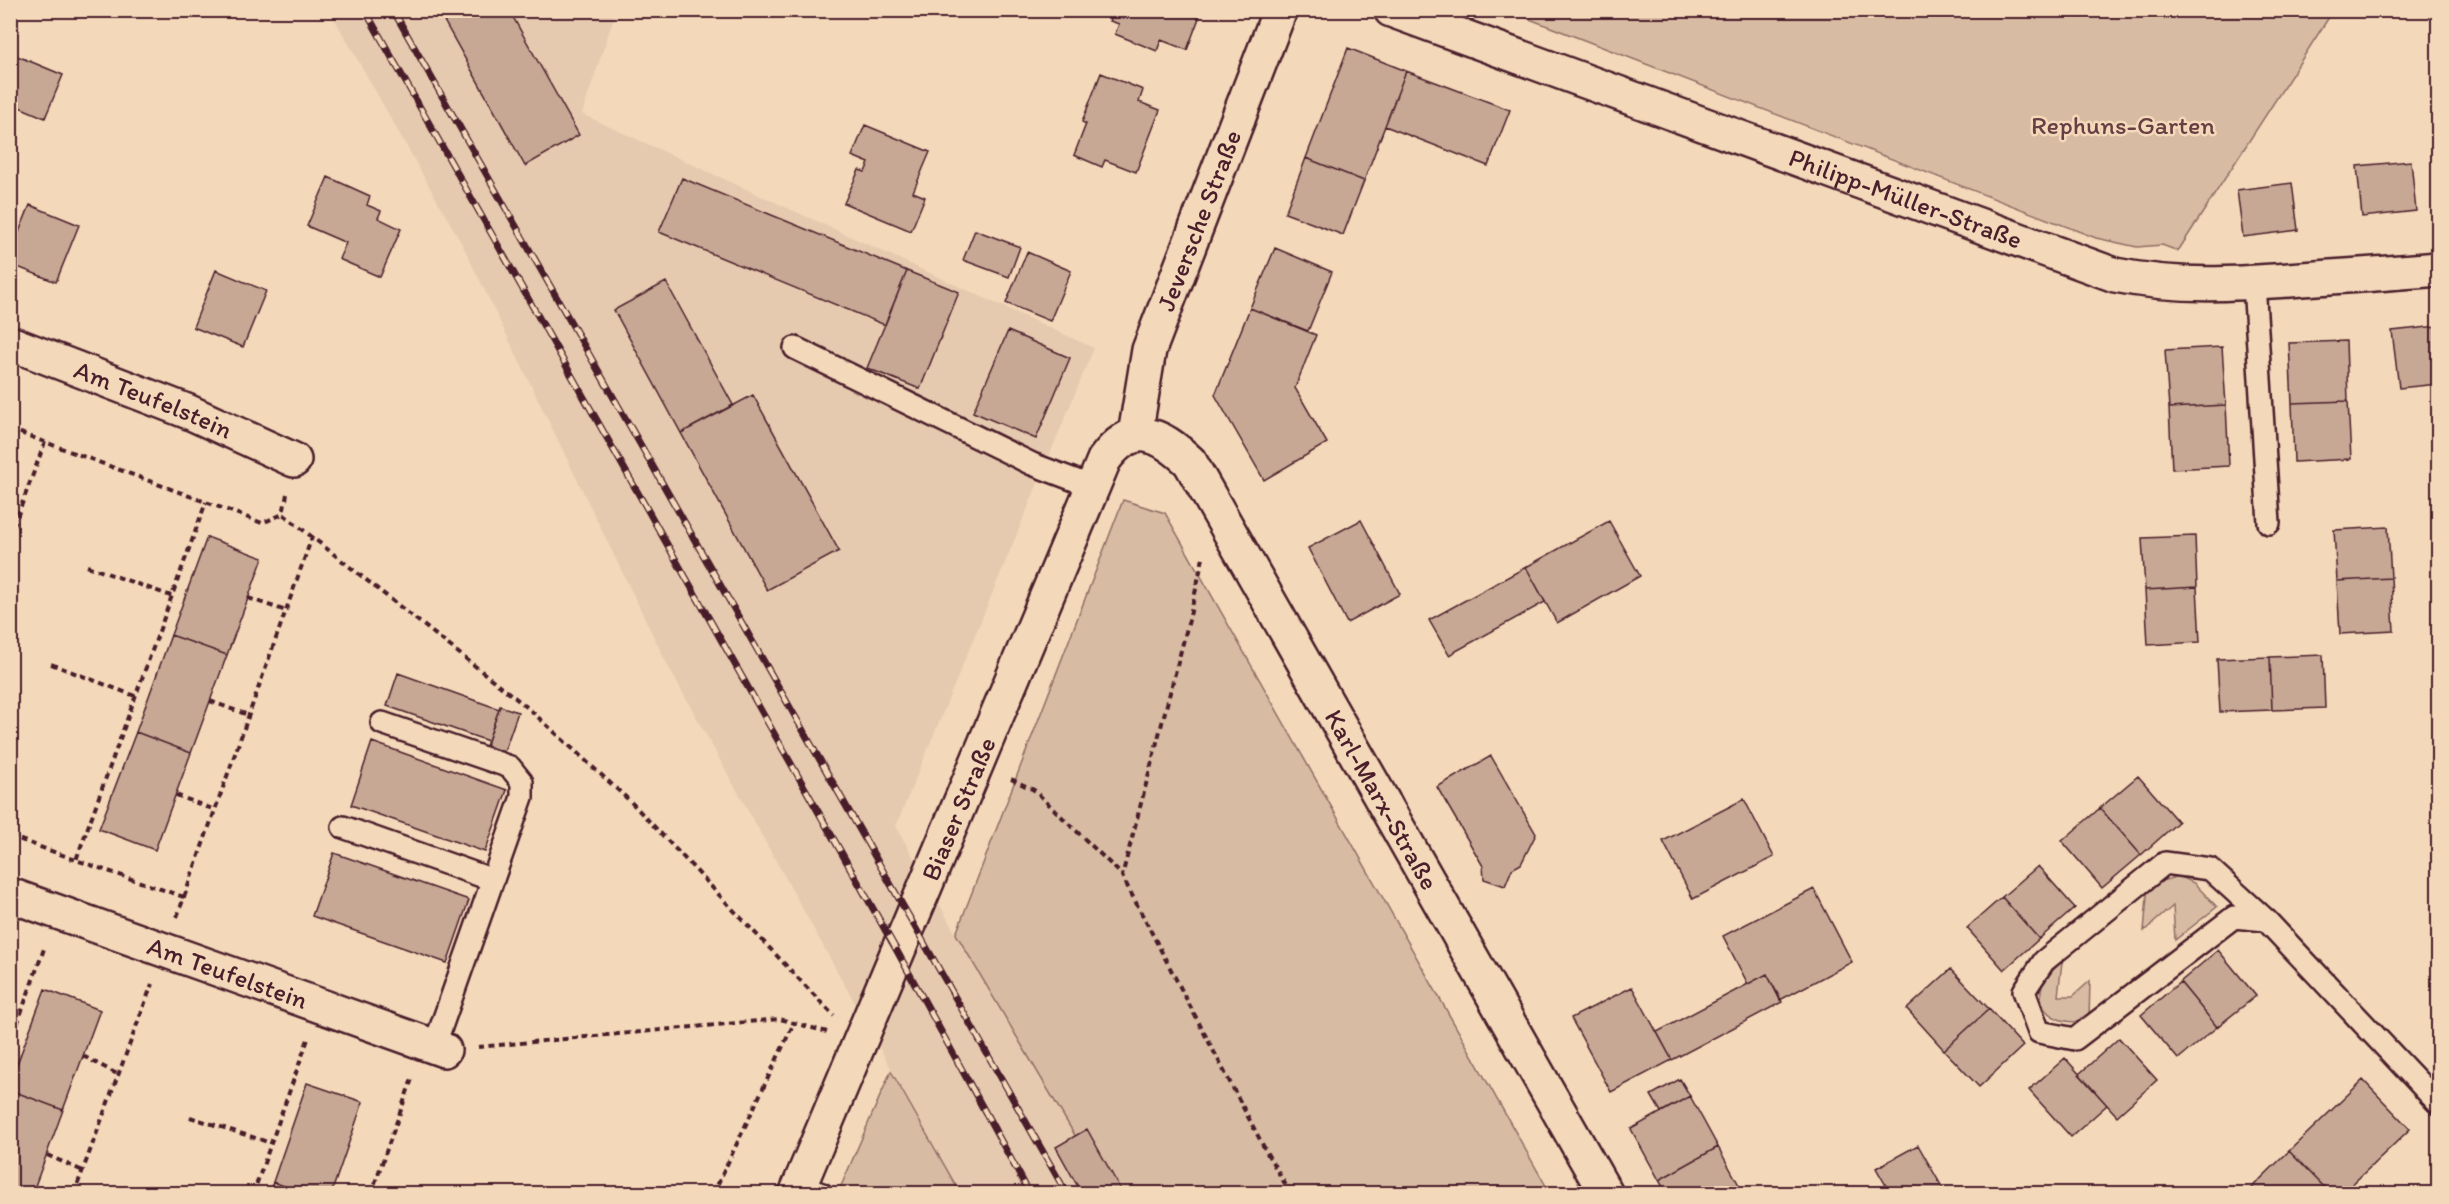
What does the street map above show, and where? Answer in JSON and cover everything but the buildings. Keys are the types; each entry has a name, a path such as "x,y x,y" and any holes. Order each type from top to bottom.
{"street":[{"name":"Jeversche Straße","path":"1135,435 1149,350 1280,10"},
{"name":"Philipp-Müller-Straße","path":"1392,10 2115,275 2152,283 2192,285 2254,283 2439,269"},
{"name":"Am Teufelstein","path":"10,343 189,412 294,460"},
{"name":"Biaser Straße","path":"806,1191 859,1042 983,754 1104,460 1113,447 1124,438 1135,435"},
{"name":"Karl-Marx-Straße","path":"1135,435 1148,435 1175,448 1190,462 1606,1194"},
{"name":"Am Teufelstein","path":"10,895 434,1047"}],"lane":[{"path":"2254,283 2269,523"},
{"path":"795,348 1032,464 1093,487"},
{"path":"382,723 510,767 522,782 522,797 434,1047"},
{"path":"343,827 493,880"},
{"path":"2266,920 2234,917 2075,1039 2038,1032 2024,991 2044,961 2165,863 2210,869 2266,920 2439,1103"}],"path":[{"path":"10,429 262,523 283,514"},
{"path":"10,536 45,442"},
{"path":"283,514 294,460"},
{"path":"76,861 206,502"},
{"path":"1122,876 1189,620 1214,504"},
{"path":"283,514 528,708 630,801 859,1042"},
{"path":"10,518 16,520"},
{"path":"74,1194 165,950 312,537"},
{"path":"87,566 171,596"},
{"path":"248,598 285,611"},
{"path":"51,664 135,696"},
{"path":"210,701 248,715"},
{"path":"1005,776 1034,790 1122,876 1268,1155 1291,1194"},
{"path":"176,795 215,810"},
{"path":"10,836 184,897"},
{"path":"10,1044 57,911"},
{"path":"253,1194 320,1006"},
{"path":"370,1194 434,1047 780,1019 859,1042"},
{"path":"713,1194 794,1023"},
{"path":"83,1056 119,1074"},
{"path":"190,1118 271,1143"},
{"path":"47,1155 83,1171"}],"shaded area":[{"path":"330,11 616,11 582,114 1094,348 896,826 956,934 1127,1193 960,1193 669,668 463,246"}],"green space":[{"name":"Rephuns-Garten","path":"2333,10 2178,251 2162,245 2137,247 2096,238 1509,11"},
{"path":"1123,500 1165,513 1550,1193 1109,1193 956,934"},
{"path":"2179,876 2194,883 2217,907 2175,940 2173,906 2144,931 2148,885"},
{"path":"2062,962 2058,996 2073,996 2090,981 2089,1019 2070,1022 2061,1020 2052,1016 2042,1003 2043,983"},
{"path":"891,1071 960,1193 838,1193"}],"railway":[{"path":"365,10 897,951 1030,1194"},
{"path":"393,10 1067,1194"}]}
